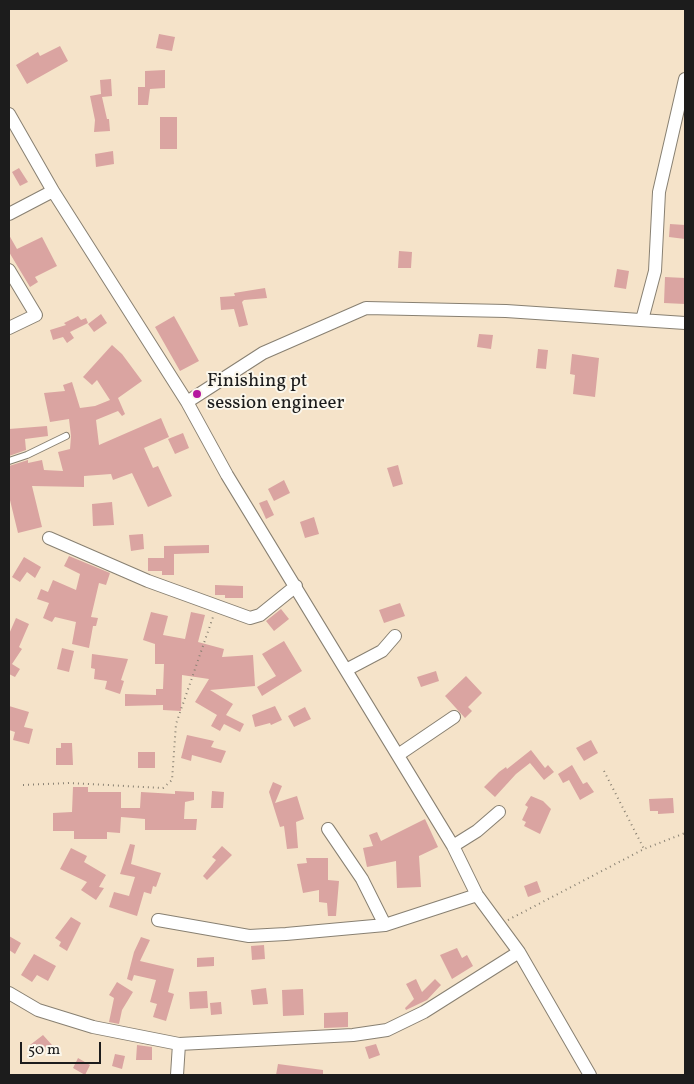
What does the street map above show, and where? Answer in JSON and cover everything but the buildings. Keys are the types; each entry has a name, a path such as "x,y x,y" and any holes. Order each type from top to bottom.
{"street":[{"path":"642,320 655,270 658,192 685,79"},
{"path":"9,114 53,191 187,402 227,475 453,846 477,895 519,952 590,1075"},
{"path":"9,214 53,191"},
{"path":"9,270 36,315 9,328"},
{"path":"187,402 263,353 366,308 506,310 685,324"},
{"path":"49,538 216,607 250,618 260,616 296,586"},
{"path":"346,670 382,651 395,636"},
{"path":"398,755 454,717"},
{"path":"453,846 477,831 499,812"},
{"path":"328,829 362,879 385,926"},
{"path":"158,920 249,936 385,926 477,895"},
{"path":"9,992 38,1010 75,1021 179,1044 353,1035 387,1030 424,1012 519,952"},
{"path":"176,1075 179,1044"}],"lane":[{"path":"9,461 27,455 66,436"}],"path":[{"path":"23,785 69,782 163,788 172,780 176,724 216,607"},
{"path":"604,771 644,849"},
{"path":"500,925 644,849 685,833"}],"place":[{"name":"Finishing pt session engineer","path":"197,394"}]}
